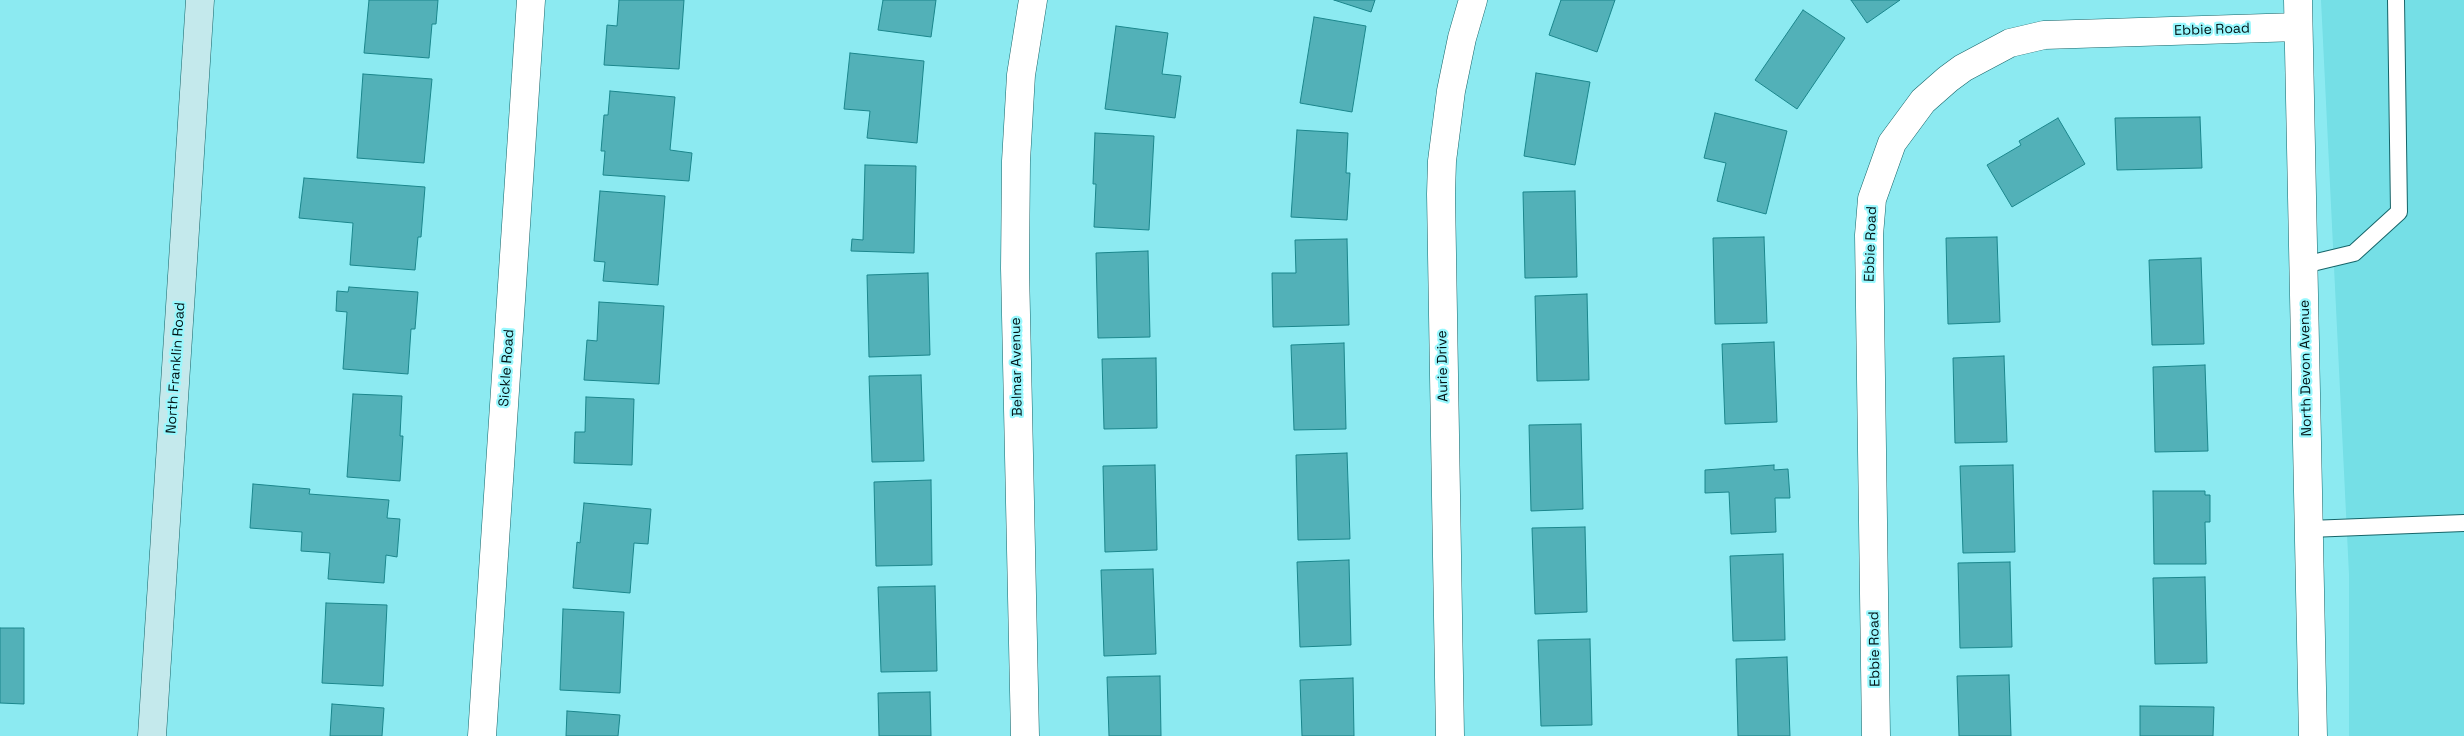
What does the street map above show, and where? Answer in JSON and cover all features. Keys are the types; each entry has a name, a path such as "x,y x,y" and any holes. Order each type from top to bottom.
{"main road":[{"name":"North Franklin Road","path":"152,736 200,0"}],"street":[{"name":"Sickle Road","path":"482,736 531,0"},
{"name":"Belmar Avenue","path":"1025,736 1016,278 1016,161 1021,75 1033,0"},
{"name":"Aurie Drive","path":"1450,736 1441,194 1443,152 1452,90 1462,38 1474,0"},
{"name":"North Devon Avenue","path":"2298,0 2313,736"},
{"name":"Ebbie Road","path":"1876,736 1869,235 1872,199 1878,176 1892,143 1923,101 1948,79 1963,68 2010,43 2044,35 2298,27"}],"lane":[{"path":"2304,264 2354,253 2399,212 2396,0"},
{"path":"2309,529 2464,523"}],"shaded area":[{"path":"2321,0 2464,0 2464,736 2349,736 2349,575"}],"building":[{"path":"369,0 438,0 436,24 432,24 429,58 364,53"},
{"path":"619,0 684,0 679,69 604,65 607,25 617,26"},
{"path":"883,0 936,0 931,37 878,30"},
{"path":"1334,0 1375,0 1371,12"},
{"path":"1561,0 1615,0 1597,52 1549,35"},
{"path":"1851,0 1900,0 1867,23"},
{"path":"1803,10 1845,38 1797,109 1755,80"},
{"path":"1314,17 1366,26 1352,112 1300,103"},
{"path":"1116,26 1168,33 1162,74 1181,76 1175,118 1105,109"},
{"path":"850,53 924,61 917,143 867,138 870,111 844,109"},
{"path":"1536,73 1590,82 1575,165 1524,156"},
{"path":"363,74 432,79 424,163 357,158"},
{"path":"610,91 675,97 670,150 692,153 689,181 603,175 605,151 601,151 604,115 608,115"},
{"path":"1715,113 1787,131 1766,214 1717,201 1726,163 1704,158"},
{"path":"2200,117 2202,168 2117,170 2115,118"},
{"path":"2058,118 2085,164 2012,207 1987,165 2021,145 2019,141"},
{"path":"1297,130 1348,133 1346,173 1350,173 1347,220 1291,217"},
{"path":"1095,133 1154,136 1149,230 1094,227 1096,184 1093,184"},
{"path":"865,165 916,166 914,253 851,251 852,239 863,240"},
{"path":"304,178 425,187 421,237 418,237 415,270 350,265 353,223 299,218"},
{"path":"600,191 665,196 658,285 603,281 605,262 594,261"},
{"path":"1575,191 1577,277 1525,278 1523,192"},
{"path":"1764,237 1767,323 1715,324 1713,238"},
{"path":"1997,237 2000,322 1948,324 1946,238"},
{"path":"1347,239 1349,325 1273,327 1272,273 1296,273 1295,240"},
{"path":"1148,251 1150,337 1098,338 1096,253"},
{"path":"2201,258 2204,344 2152,345 2149,260"},
{"path":"928,273 930,355 869,357 867,275"},
{"path":"349,287 418,292 415,329 411,329 408,374 343,369 347,312 336,311 337,291 348,292"},
{"path":"1587,294 1589,380 1537,381 1535,296"},
{"path":"599,302 664,306 659,384 584,380 587,340 597,341"},
{"path":"1774,342 1777,422 1725,424 1722,344"},
{"path":"1344,343 1346,429 1294,430 1291,345"},
{"path":"2004,356 2007,442 1955,443 1953,358"},
{"path":"1156,358 1157,428 1104,429 1102,359"},
{"path":"2205,365 2208,451 2155,452 2153,367"},
{"path":"921,375 924,461 872,462 869,376"},
{"path":"353,394 402,396 400,436 403,436 400,481 347,477"},
{"path":"586,397 634,399 632,465 574,463 575,432 585,432"},
{"path":"1581,424 1583,509 1531,511 1529,425"},
{"path":"1347,453 1350,539 1298,540 1296,455"},
{"path":"1155,465 1157,550 1105,552 1103,466"},
{"path":"1774,465 1774,470 1788,469 1790,498 1775,498 1776,532 1731,534 1729,492 1705,493 1705,470"},
{"path":"2013,465 2015,552 1963,553 1960,466"},
{"path":"931,480 932,565 876,566 874,482"},
{"path":"253,484 310,489 309,494 389,500 387,518 400,519 397,557 386,555 384,583 328,579 330,553 301,551 302,532 250,528"},
{"path":"2153,491 2205,491 2205,495 2210,495 2210,522 2205,522 2206,564 2154,564"},
{"path":"584,503 651,509 648,544 634,543 630,593 573,588 577,542 580,543"},
{"path":"1585,527 1587,612 1535,614 1532,528"},
{"path":"1783,554 1785,640 1733,641 1730,556"},
{"path":"1349,560 1351,645 1300,647 1297,562"},
{"path":"2010,562 2012,647 1960,648 1958,563"},
{"path":"1153,569 1156,654 1104,656 1101,570"},
{"path":"2205,577 2207,663 2155,664 2153,578"},
{"path":"935,586 937,671 881,672 878,587"},
{"path":"326,603 387,605 383,686 322,683"},
{"path":"563,609 624,612 620,693 560,690"},
{"path":"0,628 24,628 24,704 0,703"},
{"path":"1590,639 1592,725 1541,726 1538,640"},
{"path":"1787,657 1790,736 1738,736 1736,659"},
{"path":"2009,675 2011,736 1959,736 1957,676"},
{"path":"1160,676 1161,736 1109,736 1107,677"},
{"path":"1353,678 1354,736 1302,736 1300,680"},
{"path":"930,692 931,736 879,736 878,693"},
{"path":"332,704 384,708 382,736 330,736"},
{"path":"2140,706 2214,707 2213,736 2140,736"},
{"path":"567,711 620,715 618,736 566,736"}]}
